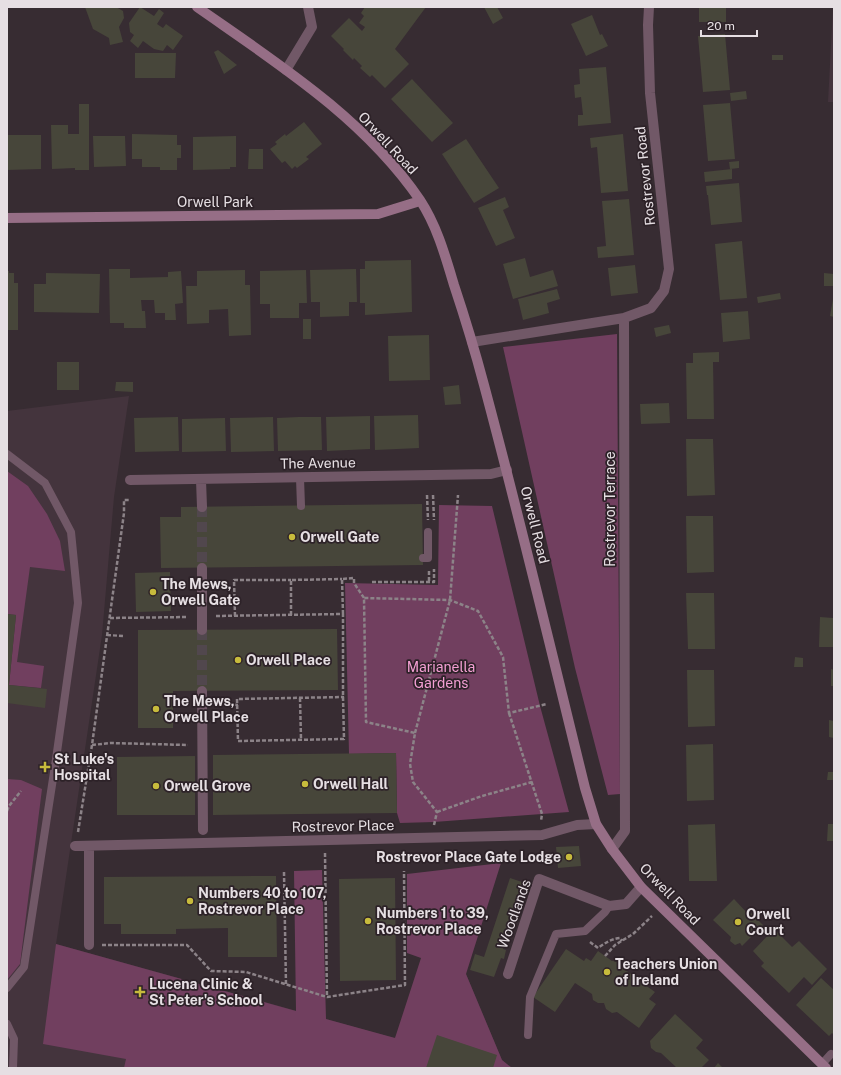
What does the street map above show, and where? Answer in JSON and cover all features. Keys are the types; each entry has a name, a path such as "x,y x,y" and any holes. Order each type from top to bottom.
{"street":[{"name":"Orwell Road","path":"197,7 286,70 328,103 360,132 396,168 432,221 441,241 472,342 507,470 596,824 612,850 641,887 824,1066"},
{"path":"286,70 312,26 308,7"},
{"name":"Rostrevor Road","path":"624,318 651,308 664,291 669,269 650,93 648,25 649,7"},
{"name":"Orwell Park","path":"7,218 378,214 420,202"},
{"path":"472,342 624,318"},
{"name":"Rostrevor Terrace","path":"612,850 625,831 624,318"},
{"name":"The Avenue","path":"130,480 491,474 507,470"},
{"path":"201,480 202,507"},
{"path":"202,568 202,630"},
{"path":"202,691 203,830"},
{"name":"Rostrevor Place","path":"75,846 542,835 577,825 596,824"},
{"path":"89,846 89,945"},
{"name":"Woodlands","path":"508,974 539,879 609,906"},
{"path":"609,906 626,904 641,887"}],"lane":[{"path":"7,454 45,483 71,532 78,603 56,760 24,967 7,988"},
{"path":"300,478 301,506"},
{"path":"423,558 428,558 428,532"},
{"path":"528,1035 530,997 556,934 585,931 605,912 609,906"},
{"path":"7,1024 14,1039 13,1068"},
{"path":"824,1066 831,1054"}],"path":[{"path":"427,495 427,505"},
{"path":"433,495 434,505"},
{"path":"437,812 413,782 410,764 415,733 450,600 458,495"},
{"path":"75,846 92,745 110,618 124,513 124,500 130,500"},
{"path":"235,616 234,580 354,578 354,583 364,598 366,722 415,733"},
{"path":"342,579 344,739 238,740 238,699 343,697"},
{"path":"291,580 291,615"},
{"path":"364,598 450,600 478,611 503,657 509,713 542,814"},
{"path":"110,618 343,614"},
{"path":"107,635 123,636"},
{"path":"300,698 300,739"},
{"path":"202,703 238,705"},
{"path":"509,713 547,704"},
{"path":"92,745 111,743 203,745"},
{"path":"437,812 482,796 532,782"},
{"path":"7,811 9,806 22,791"},
{"path":"434,825 437,812"},
{"path":"325,840 327,997"},
{"path":"89,945 187,945 211,971 246,972 327,997 405,984 404,871"},
{"path":"284,872 286,985"},
{"path":"604,956 615,945 633,934 661,907"},
{"path":"585,931 590,942 598,948 607,941 615,938 620,938 622,941"}],"shaded area":[{"path":"833,7 834,102 828,102"},
{"name":"St Luke's Hospital","path":"129,396 114,497 102,635 56,944 394,1038 466,974 502,1060 512,1068 7,1068 7,411"}],"green space":[{"path":"617,334 620,794 608,795 575,668 503,347"},
{"path":"7,471 28,486 47,514 60,541 65,571 30,567 17,662 44,666 41,688 9,685 16,615 7,614"},
{"name":"Marianella Gardens","path":"439,505 492,506 540,706 569,812 434,822 400,823 397,813 396,753 349,754 345,583 438,585"},
{"path":"7,779 21,780 42,789 20,964 7,980"},
{"name":"Lucena Clinic & St Peter's School","path":"501,863 466,974 502,1060 512,1068 124,1068 126,1059 43,1044 56,944 296,1011 294,871 322,870 326,1019 395,1038 421,958 407,953 407,874"}],"building":[{"path":"85,7 116,7 123,11 124,18 119,27 123,42 110,45 109,38 93,29"},
{"path":"140,7 154,16 159,9 164,13 157,24 163,28 166,24 183,36 173,50 167,45 163,51 154,49 143,41 138,48 130,41 134,35 130,32 129,23"},
{"path":"365,7 426,7 395,49 409,64 385,88 372,75 370,77 360,68 362,66 354,58 353,60 331,36 349,18 362,31 365,27 359,23 364,16 361,13"},
{"path":"484,7 497,7 503,18 493,24"},
{"path":"699,7 726,7 726,22 699,22"},
{"path":"592,15 600,35 602,34 608,46 586,56 571,24"},
{"path":"725,34 730,90 703,92 698,36"},
{"path":"218,50 237,65 224,74 214,52"},
{"path":"135,53 176,53 175,78 135,78"},
{"path":"772,55 783,55 783,60 772,60"},
{"path":"606,67 611,123 578,126 578,115 583,115 581,97 575,98 574,85 580,84 579,69"},
{"path":"412,79 453,123 432,142 391,99"},
{"path":"746,91 747,99 731,101 730,93"},
{"path":"730,103 735,159 708,161 703,105"},
{"path":"79,104 89,104 89,170 75,170 75,168 52,169 51,125 68,125 68,134 79,134"},
{"path":"304,122 322,144 306,157 309,159 297,168 295,166 292,169 285,161 282,163 270,149 277,144 275,142 285,134 286,136"},
{"path":"132,134 177,135 177,145 181,145 181,158 177,158 177,170 160,170 160,167 142,167 142,159 132,159"},
{"path":"623,134 628,191 601,193 597,147 591,148 590,138"},
{"path":"7,135 41,135 41,169 7,170"},
{"path":"93,136 125,136 126,166 94,167"},
{"path":"236,136 236,167 230,167 230,169 193,170 193,137"},
{"path":"466,139 499,188 474,203 442,154"},
{"path":"249,149 263,149 263,169 248,169"},
{"path":"739,161 739,168 730,169 729,162"},
{"path":"732,169 732,179 705,182 704,172"},
{"path":"739,183 742,222 711,225 706,186"},
{"path":"505,197 509,207 503,210 515,238 496,246 478,208"},
{"path":"629,199 634,255 598,258 597,247 606,246 602,201"},
{"path":"742,241 747,298 720,300 715,244"},
{"path":"525,258 530,277 553,270 558,286 513,299 503,264"},
{"path":"411,260 412,312 365,315 365,303 360,303 360,269 365,269 365,261"},
{"path":"635,265 638,293 611,296 608,268"},
{"path":"109,269 130,269 130,278 168,277 168,272 181,271 183,303 175,304 176,320 165,320 165,313 155,313 154,300 141,300 142,311 145,311 146,328 124,328 124,323 110,323"},
{"path":"356,269 357,302 349,302 349,316 320,317 320,302 311,302 310,270"},
{"path":"245,270 245,285 250,285 251,335 229,336 228,309 209,310 209,323 187,324 186,286 197,286 197,271"},
{"path":"306,270 307,303 299,303 299,318 270,318 270,304 260,304 260,271"},
{"path":"7,271 9,271 9,273 14,273 14,283 18,283 18,330 7,330"},
{"path":"46,273 100,274 99,313 34,312 34,284 46,284"},
{"path":"824,273 834,274 834,286 824,286"},
{"path":"557,289 560,299 547,303 549,313 523,320 518,299"},
{"path":"780,293 781,299 758,303 757,297"},
{"path":"834,299 834,317 830,316"},
{"path":"748,311 750,339 723,342 721,313"},
{"path":"303,319 311,319 311,339 303,339"},
{"path":"669,325 671,333 656,337 654,328"},
{"path":"429,335 430,380 389,381 388,336"},
{"path":"719,352 719,362 713,362 714,419 687,419 686,363 693,363 693,353"},
{"path":"57,362 79,362 79,390 57,390"},
{"path":"116,382 133,382 133,392 115,391"},
{"path":"459,385 461,404 445,405 443,387"},
{"path":"669,403 670,423 641,424 640,404"},
{"path":"418,415 419,448 375,450 374,416"},
{"path":"370,416 370,449 327,451 326,417"},
{"path":"178,417 179,451 135,452 134,418"},
{"path":"273,417 274,451 231,452 230,418"},
{"path":"321,417 322,450 278,451 277,418"},
{"path":"225,418 226,451 182,452 182,419"},
{"path":"686,439 713,439 715,495 687,496"},
{"name":"Orwell Gate","path":"422,504 423,565 161,568 160,517 181,517 181,507"},
{"path":"686,516 713,516 714,572 687,573"},
{"path":"170,572 171,611 136,612 135,573"},
{"path":"686,593 714,593 715,649 688,649"},
{"path":"7,614 16,615 9,685 47,689 45,708 7,703"},
{"path":"820,617 833,618 834,647 819,647"},
{"name":"Orwell Place","path":"337,629 338,690 173,691 173,728 138,728 138,630"},
{"path":"795,657 803,658 803,667 794,667"},
{"path":"831,669 834,670 834,686 831,686"},
{"path":"687,670 714,670 715,726 688,727"},
{"path":"829,720 834,721 834,738 829,737"},
{"path":"713,744 714,800 687,801 686,745"},
{"name":"Orwell Hall","path":"396,753 397,813 213,815 213,755"},
{"name":"Orwell Grove","path":"195,756 195,815 117,815 117,757"},
{"path":"828,772 834,772 834,780 827,780"},
{"path":"715,824 717,881 689,881 688,825"},
{"path":"828,824 834,824 834,841 827,841"},
{"name":"Rostrevor Place Gate Lodge","path":"579,846 581,866 558,868 556,847"},
{"name":"Numbers 40 to 107, Rostrevor Place","path":"276,876 277,957 228,957 228,928 176,929 176,934 121,934 121,924 104,924 104,877"},
{"name":"Numbers 1 to 39, Rostrevor Place","path":"395,878 396,980 340,981 339,879"},
{"path":"510,878 525,883 509,933 511,934 509,942 506,941 503,949 506,950 504,959 501,958 494,977 470,970 475,954 484,957"},
{"name":"Orwell Court","path":"734,899 749,915 751,913 763,925 742,946 740,943 735,945 730,941 731,937 713,920"},
{"path":"774,929 792,947 799,941 827,969 812,985 804,977 789,993 761,966 764,963 753,951"},
{"path":"566,949 584,961 586,958 591,961 598,951 612,961 616,960 623,965 624,969 631,974 634,973 642,979 641,982 655,992 649,999 656,1004 639,1028 617,1012 612,1013 606,1009 604,1003 598,1003 593,1000 592,994 575,983 555,1012 533,997"},
{"path":"821,978 834,990 834,1035 832,1033 829,1036 796,1005"},
{"path":"675,1014 703,1040 696,1048 709,1060 701,1068 677,1068 661,1053 656,1052 651,1048 650,1041"},
{"path":"437,1035 497,1055 493,1068 426,1068"},
{"path":"718,1063 723,1068 714,1068"}],"tunnel":[{"path":"202,507 202,568"},
{"path":"202,630 202,691"}],"place":[{"name":"Orwell Gate","path":"292,537"},
{"name":"The Mews, Orwell Gate","path":"153,592"},
{"name":"Orwell Place","path":"238,660"},
{"name":"The Mews, Orwell Place","path":"156,709"},
{"name":"St Luke's Hospital","path":"45,767"},
{"name":"Orwell Hall","path":"305,784"},
{"name":"Orwell Grove","path":"156,786"},
{"name":"Rostrevor Place Gate Lodge","path":"569,857"},
{"name":"Numbers 40 to 107, Rostrevor Place","path":"190,901"},
{"name":"Numbers 1 to 39, Rostrevor Place","path":"368,921"},
{"name":"Orwell Court","path":"738,922"},
{"name":"Teachers Union of Ireland","path":"607,972"},
{"name":"Lucena Clinic & St Peter's School","path":"140,992"}]}
